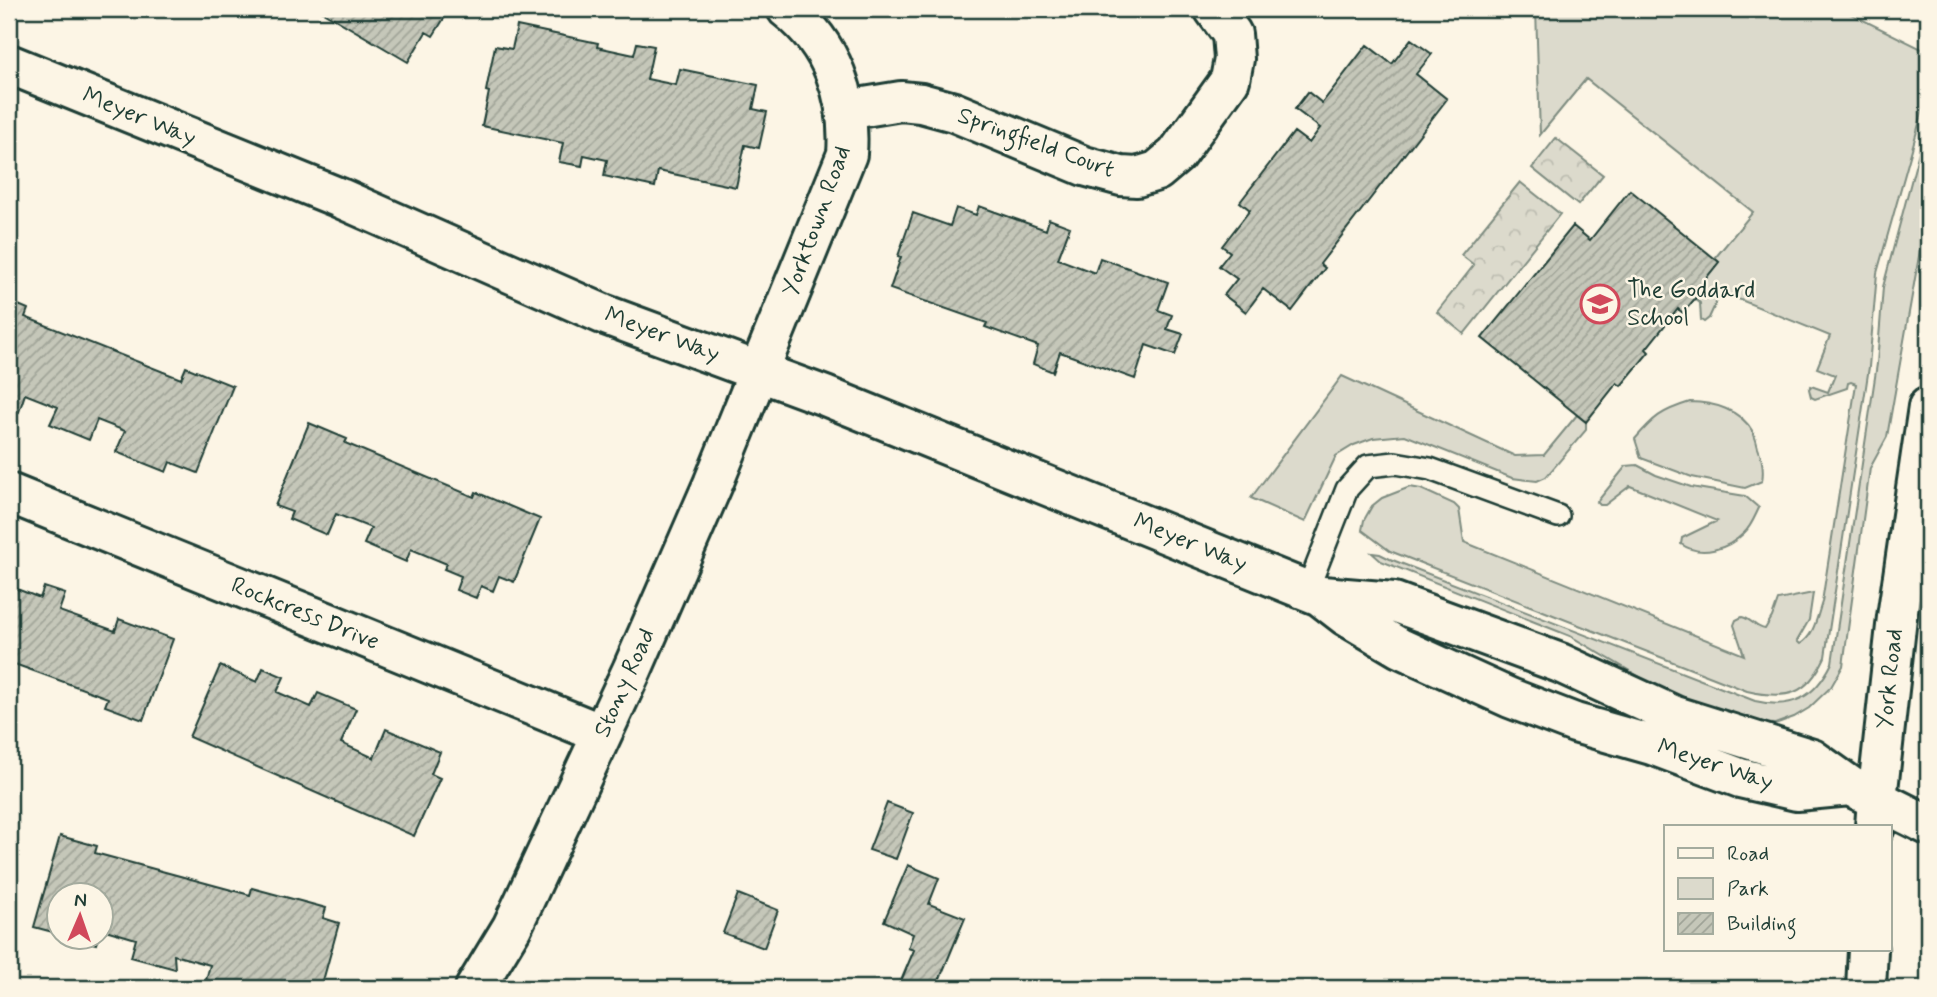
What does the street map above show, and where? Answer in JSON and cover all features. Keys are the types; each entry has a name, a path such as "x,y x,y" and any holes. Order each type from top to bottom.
{"main road":[{"name":"Springfield Court","path":"846,110 901,101 921,103 954,112 1084,166 1121,176 1137,177 1157,171 1176,155 1230,80 1234,59 1232,34 1214,9"},
{"name":"Yorktown Road","path":"759,371 847,154 846,110 834,67 826,52 799,20"},
{"name":"Meyer Way","path":"9,64 340,198 603,314 838,401 1313,593 1399,648 1510,698 1575,723 1652,745 1740,778 1867,804"},
{"name":"Stony Road","path":"475,988 512,927 632,670 713,485 759,371"},
{"name":"York Road","path":"1867,804 1928,407"},
{"name":"Rockcress Drive","path":"9,494 602,734"},
{"name":"Meyer Way","path":"1313,593 1394,602 1560,663 1675,716 1812,759 1867,804"},
{"path":"1867,804 1928,825"},
{"path":"1866,988 1868,951"}],"lane":[{"path":"1313,593 1347,489 1368,466 1395,463 1430,469 1558,516"}],"green space":[{"path":"1536,9 1841,9 1928,52 1928,92 1877,273 1869,367 1825,657 1811,680 1794,692 1774,695 1747,691 1390,551 1362,530 1372,506 1382,498 1410,487 1421,489 1459,509 1464,542 1744,655 1734,625 1736,620 1742,617 1765,629 1778,600 1813,593 1809,620 1797,641 1800,644 1809,636 1817,620 1856,384 1851,382 1847,388 1815,399 1811,397 1811,386 1828,392 1835,375 1817,368 1830,336 1721,292 1709,318 1704,322 1701,320 1700,303 1695,299 1698,295 1695,292 1719,262 1715,258 1753,212 1586,79 1540,135"},
{"path":"1928,118 1928,205 1887,437 1870,468 1843,666 1831,687 1809,708 1775,724 1754,723 1664,691 1570,636 1381,561 1372,553 1755,701 1781,704 1792,702 1810,692 1818,685 1832,663 1877,364 1883,287"},
{"path":"1556,138 1603,175 1578,205 1532,168"},
{"path":"1520,182 1560,214 1464,334 1437,312 1474,265 1461,255"},
{"path":"1342,376 1515,456 1544,455 1577,415 1586,422 1586,430 1546,477 1537,481 1512,478 1405,435 1373,438 1336,456 1305,522 1251,498"},
{"path":"1690,402 1726,409 1748,424 1761,456 1762,481 1745,488 1692,477 1641,458 1635,439 1659,416"},
{"path":"1637,465 1691,487 1745,496 1759,508 1753,521 1738,539 1714,550 1689,548 1681,544 1682,538 1717,521 1630,486 1605,505 1597,502 1626,466"}],"building":[{"path":"318,9 450,9 433,36 426,32 408,62"},
{"path":"517,26 598,43 597,47 634,55 637,43 654,46 647,79 676,85 680,69 758,85 753,109 767,112 759,148 745,145 736,187 658,171 655,187 604,176 607,160 584,155 582,166 559,162 563,143 482,126 495,46 512,49"},
{"path":"1411,39 1432,54 1416,74 1447,99 1320,264 1325,268 1292,311 1263,289 1246,312 1224,295 1237,279 1219,266 1230,252 1222,246 1250,210 1240,202 1294,132 1309,143 1320,128 1295,109 1308,92 1322,103 1367,45 1392,64"},
{"name":"The Goddard School","path":"1630,190 1719,262 1695,292 1698,295 1683,313 1678,309 1646,349 1649,352 1621,386 1617,383 1586,422 1482,338 1573,226 1590,240"},
{"path":"979,206 1046,230 1049,219 1070,227 1058,259 1095,273 1100,258 1168,282 1158,310 1172,315 1167,329 1183,334 1175,355 1146,345 1135,379 1060,352 1053,372 1033,364 1038,346 985,327 987,323 890,289 913,213 950,226 956,208 976,215"},
{"path":"9,301 28,309 25,317 181,379 186,367 233,386 198,473 170,462 166,472 116,452 125,431 97,420 89,440 50,424 58,407 25,394 19,412 9,408"},
{"path":"309,423 347,439 345,443 474,497 476,492 540,519 514,582 499,576 493,591 481,586 476,598 456,590 461,576 444,569 447,564 411,549 406,562 364,544 371,528 336,514 327,535 289,519 292,512 275,506"},
{"path":"9,566 14,568 9,583"},
{"path":"9,586 40,598 44,587 65,594 59,611 115,631 119,619 173,639 143,720 105,706 108,698 9,662"},
{"path":"220,666 257,682 263,668 284,677 277,692 311,707 318,693 356,709 341,743 374,758 386,729 440,752 431,774 440,778 414,836 189,737"},
{"path":"887,803 913,813 896,859 869,850"},
{"path":"60,836 97,846 95,853 250,895 252,888 326,908 323,918 339,923 321,988 236,988 206,980 210,965 174,955 175,969 131,957 136,939 116,933 116,881 47,881"},
{"path":"908,865 939,878 929,904 965,918 936,988 898,988 914,950 908,948 913,934 884,921"},
{"path":"46,885 46,930 34,927"},
{"path":"738,894 778,910 764,948 723,933"}],"place":[{"name":"The Goddard School","path":"1600,304"}]}
